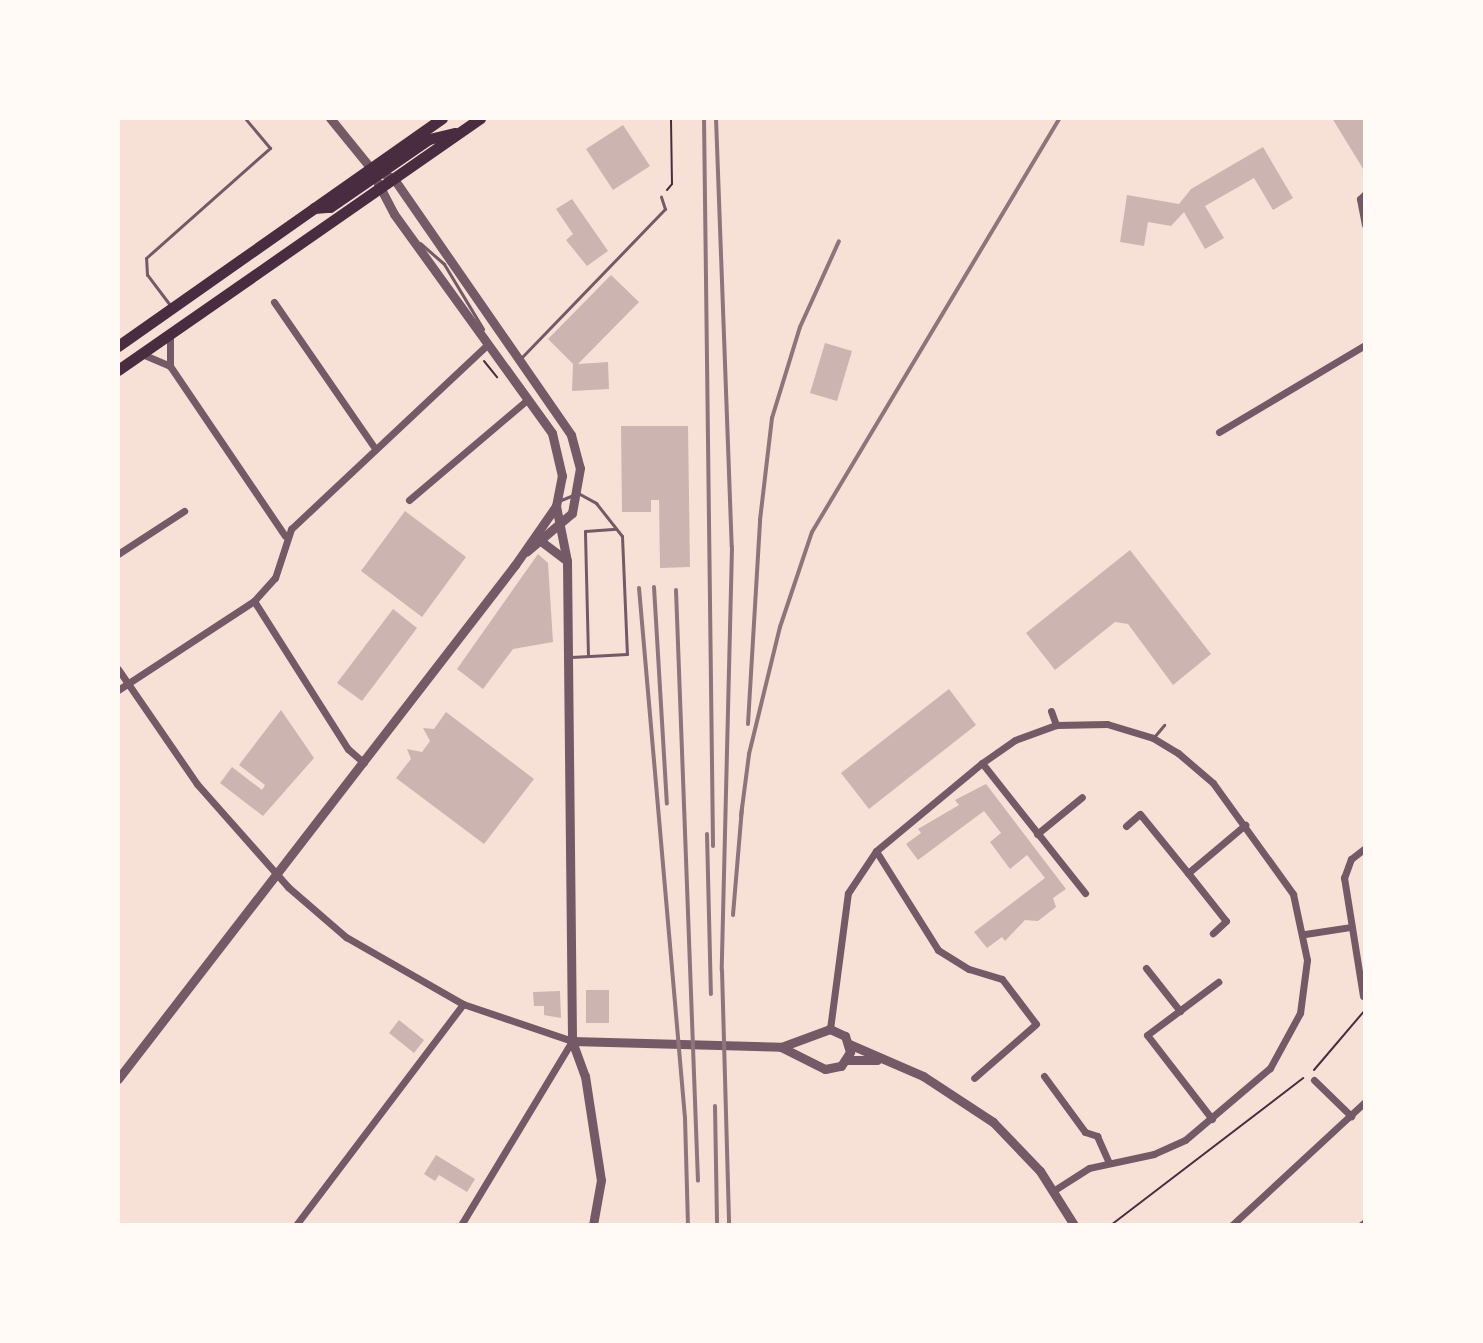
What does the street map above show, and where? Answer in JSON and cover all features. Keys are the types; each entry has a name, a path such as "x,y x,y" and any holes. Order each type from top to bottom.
{"main road":[{"path":"118,346 174,310 314,208 330,207 442,118"},
{"path":"118,370 170,337 480,118"},
{"path":"374,172 429,139 462,131"},
{"path":"118,363 137,357"}],"street":[{"path":"330,118 374,172 379,191 552,433 558,452 562,476 556,506 557,529 567,561 572,1041 585,1076 599,1166 593,1225"},
{"path":"374,172 394,179 571,435 580,468 578,493 572,513 542,542 523,554"},
{"path":"1363,222 1360,199 1365,194"},
{"path":"274,302 374,447"},
{"path":"170,337 170,366 285,536"},
{"path":"118,690 254,601 275,578 285,536 374,447 487,345"},
{"path":"1219,432 1365,345"},
{"path":"137,357 170,366"},
{"path":"409,500 528,399"},
{"path":"118,1079 364,763 556,506"},
{"path":"118,554 184,511"},
{"path":"542,542 567,561"},
{"path":"254,601 348,749 364,763"},
{"path":"118,669 197,784 279,874 346,937 463,1004 572,1041 668,1048 781,1047 830,1029"},
{"path":"1051,711 1056,725"},
{"path":"830,1029 848,893 876,851 982,763 1015,740 1056,725 1107,724 1153,738 1200,768 1279,868 1305,934 1306,986 1292,1036 1253,1087 1170,1147 1108,1161 1053,1191"},
{"path":"982,763 1085,893"},
{"path":"1037,834 1082,797"},
{"path":"1126,826 1140,814 1188,873 1226,921 1213,933"},
{"path":"1188,873 1245,825"},
{"path":"1363,996 1344,878 1351,859 1365,848"},
{"path":"876,851 938,950 969,969 1002,979 1036,1024 974,1078"},
{"path":"1305,934 1351,927"},
{"path":"1146,968 1180,1011"},
{"path":"1212,1119 1147,1035 1218,982"},
{"path":"296,1225 463,1004"},
{"path":"830,1029 849,1044 923,1076 977,1109 1012,1139 1053,1191 1074,1225"},
{"path":"812,1059 814,1037"},
{"path":"461,1225 572,1041"},
{"path":"847,1060 849,1044"},
{"path":"781,1047 812,1059 825,1069 847,1060 881,1060"},
{"path":"1044,1076 1085,1132 1097,1136 1108,1161"},
{"path":"1314,1080 1351,1116"},
{"path":"1232,1225 1365,1102"}],"lane":[{"path":"174,310 147,275 146,258 270,148 245,118"},
{"path":"519,360 665,209 661,197"},
{"path":"556,506 578,493 596,503 622,536 627,654 569,657"},
{"path":"588,656 585,531 616,529"},
{"path":"1153,738 1164,725"}],"path":[{"path":"661,197 672,184 671,118"},
{"path":"482,359 499,379"},
{"path":"1111,1225 1293,1082 1311,1074 1365,1010"}],"building":[{"path":"1332,118 1365,118 1365,172"},
{"path":"623,125 650,166 613,190 586,149"},
{"path":"1263,147 1293,198 1273,210 1254,178 1205,206 1224,238 1205,249 1184,212 1171,226 1148,222 1144,246 1120,242 1127,195 1179,204 1191,189"},
{"path":"572,199 608,251 587,266 566,240 573,234 556,209"},
{"path":"611,275 639,302 578,364 608,362 609,389 572,391 573,364 548,339"},
{"path":"825,343 852,351 837,401 810,393"},
{"path":"621,426 688,426 690,567 660,568 659,500 651,500 651,512 622,512"},
{"path":"405,511 466,557 422,617 361,571"},
{"path":"1130,550 1211,654 1173,685 1128,624 1115,622 1055,670 1026,633"},
{"path":"538,554 548,563 553,642 513,649 483,689 457,669"},
{"path":"393,609 417,628 362,701 337,683"},
{"path":"949,689 976,725 869,809 841,773"},
{"path":"281,710 314,758 263,816 220,783 232,767 262,790 265,785 239,765"},
{"path":"446,712 534,779 484,844 396,778 411,759 407,749 422,752 430,741 423,728 434,729"},
{"path":"986,784 1066,889 1053,898 1056,907 1038,921 1025,920 1005,941 1002,937 987,948 974,932 1045,878 1027,855 1010,869 990,842 1001,833 984,811 918,860 906,844 921,833 918,829 959,805 955,800"},
{"path":"586,990 609,990 609,1023 586,1023"},
{"path":"560,991 561,1018 544,1015 544,1006 534,1006 533,992"},
{"path":"399,1020 424,1040 414,1053 389,1033"},
{"path":"436,1155 475,1179 467,1192 439,1175 435,1181 424,1174"}],"railway":[{"path":"704,118 713,846"},
{"path":"716,118 732,547 722,970 729,1225"},
{"path":"741,816 749,754 780,627 812,532 1060,118"},
{"path":"748,724 760,520 772,418 800,327 839,241"},
{"path":"654,587 667,804"},
{"path":"639,588 685,1118 688,1225"},
{"path":"676,590 698,1181"},
{"path":"733,915 742,807"},
{"path":"707,834 711,994"},
{"path":"715,1106 717,1225"}]}
